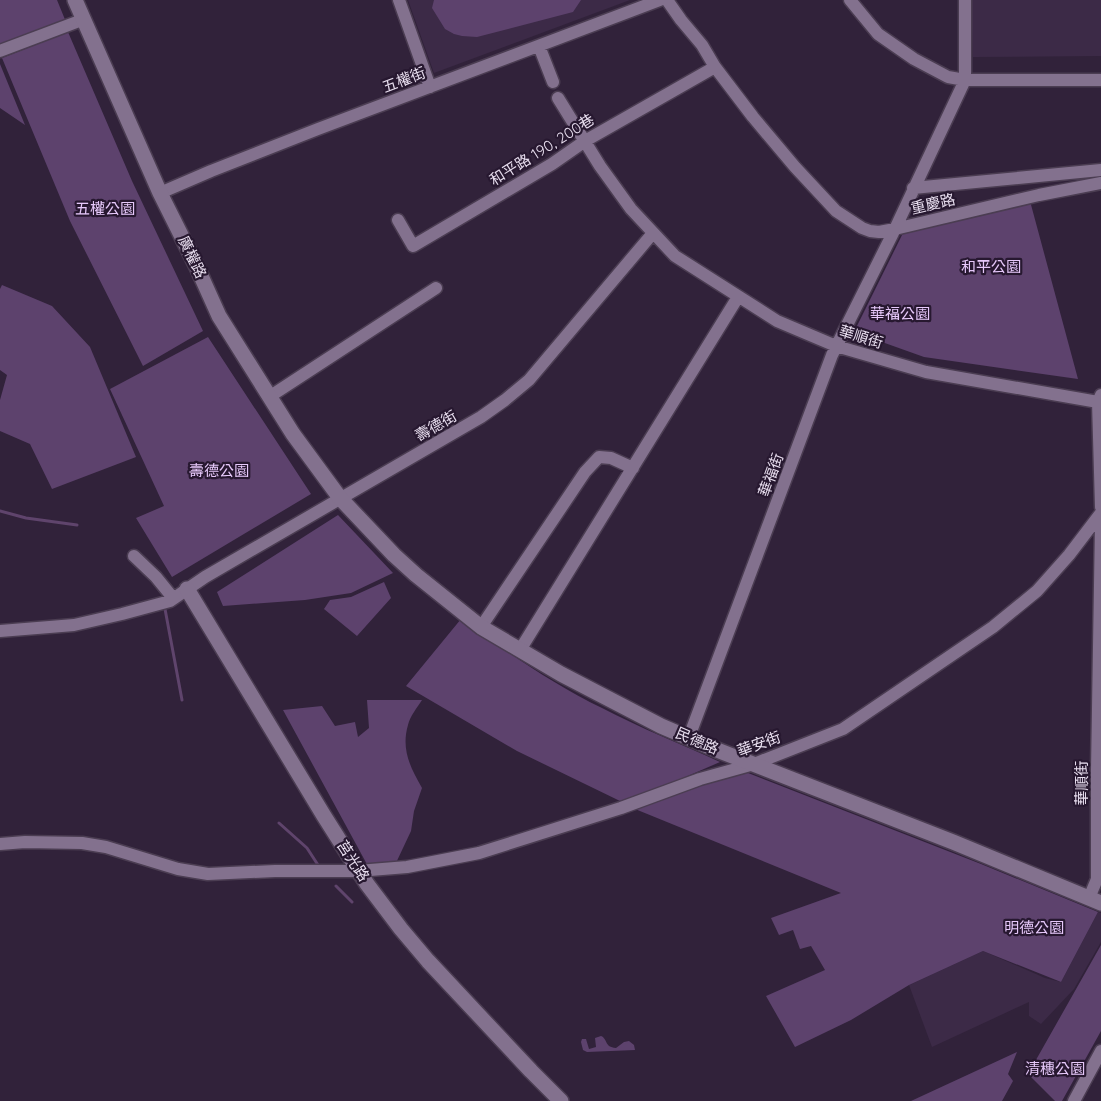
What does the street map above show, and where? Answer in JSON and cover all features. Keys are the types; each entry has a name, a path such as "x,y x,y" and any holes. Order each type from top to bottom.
{"street":[{"name":"廣權路","path":"75,0 160,194 219,316 293,434 340,498"},
{"path":"399,0 430,87"},
{"name":"五權街","path":"160,194 235,162 660,0"},
{"path":"667,0 702,45 715,68 795,167 836,211 870,231 894,229"},
{"path":"850,0 878,34 914,59 948,77 965,80 1101,80"},
{"path":"913,188 965,80 965,0"},
{"path":"0,51 82,20"},
{"path":"540,46 553,82"},
{"name":"和平路 190, 200巷","path":"398,220 413,246 552,164 585,141 715,68"},
{"name":"華順街","path":"558,98 600,166 631,208 675,256 777,321 836,346 926,372 1100,398 1101,507"},
{"name":"重慶路","path":"894,229 913,188 1101,170"},
{"name":"重慶路","path":"894,229 1101,183"},
{"name":"華福街","path":"689,737 836,346 894,229"},
{"name":"壽德街","path":"0,631 74,625 170,601 340,498 481,417 529,380 653,233"},
{"path":"269,397 436,288"},
{"path":"520,650 738,297"},
{"path":"481,627 585,472 599,457 611,458 633,468"},
{"name":"民德路","path":"340,498 408,568 481,627 561,674 661,726 1095,901"},
{"name":"華安街","path":"0,844 82,843 106,847 178,869 208,874 358,871 407,867 479,852 621,808 700,779 754,764 843,729 993,627 1037,591 1069,555 1101,513"},
{"name":"華順街","path":"1095,901 1101,523"},
{"path":"134,555 173,598"},
{"name":"莒光路","path":"187,589 358,871 428,961 561,1101"},
{"path":"1074,1101 1101,1051"}],"shaded area":[{"path":"408,0 630,0 434,73"},
{"path":"971,0 1101,0 1101,56 973,57"},
{"path":"1098,912 1101,913 1101,942 1074,989 1041,1024 1029,1016 1029,1002 932,1047 909,985 983,951 1045,978 1061,982"}],"green space":[{"path":"0,0 57,0 66,22 0,46"},
{"path":"434,0 581,0 573,12 477,37 454,34 445,29 432,8"},
{"name":"五權公園","path":"68,32 132,181 203,331 143,366 70,221 2,58"},
{"path":"0,64 25,125 0,108"},
{"name":"和平公園","path":"1030,201 1078,379 924,357 854,332 904,231"},
{"path":"2,285 52,306 90,347 136,457 52,489 30,444 0,431 0,400 7,375 0,370 0,289"},
{"name":"壽德公園","path":"208,337 311,494 172,577 136,518 164,506 110,389"},
{"path":"338,515 393,573 351,593 305,600 223,606 217,592"},
{"path":"384,582 391,598 357,636 324,609 330,600 351,597"},
{"path":"461,619 583,699 720,762 674,782 620,801 517,751 406,686"},
{"path":"367,700 422,700 410,718 406,734 408,758 422,788 414,811 411,831 395,865 369,868 283,710 322,706 335,726 355,722 358,737 369,728"},
{"name":"明德公園","path":"743,771 1098,912 1061,982 983,951 909,985 851,1020 795,1047 766,996 825,970 811,946 800,949 793,930 779,935 771,918 841,893 635,809"},
{"name":"清穗公園","path":"1101,945 1101,1031 1062,1101 1055,1101 1028,1074"},
{"path":"601,1036 608,1045 616,1048 629,1041 634,1045 635,1050 587,1052 583,1050 582,1039 586,1039 589,1049 596,1047 595,1038"},
{"path":"1017,1052 1008,1074 1013,1081 1002,1101 911,1101"}],"waterway":[{"path":"0,511 26,518 77,525"},
{"path":"165,609 182,700"},
{"path":"279,823 307,848 318,865"},
{"path":"336,886 352,902"}],"park label":[{"name":"華福公園","path":"900,314"}]}
